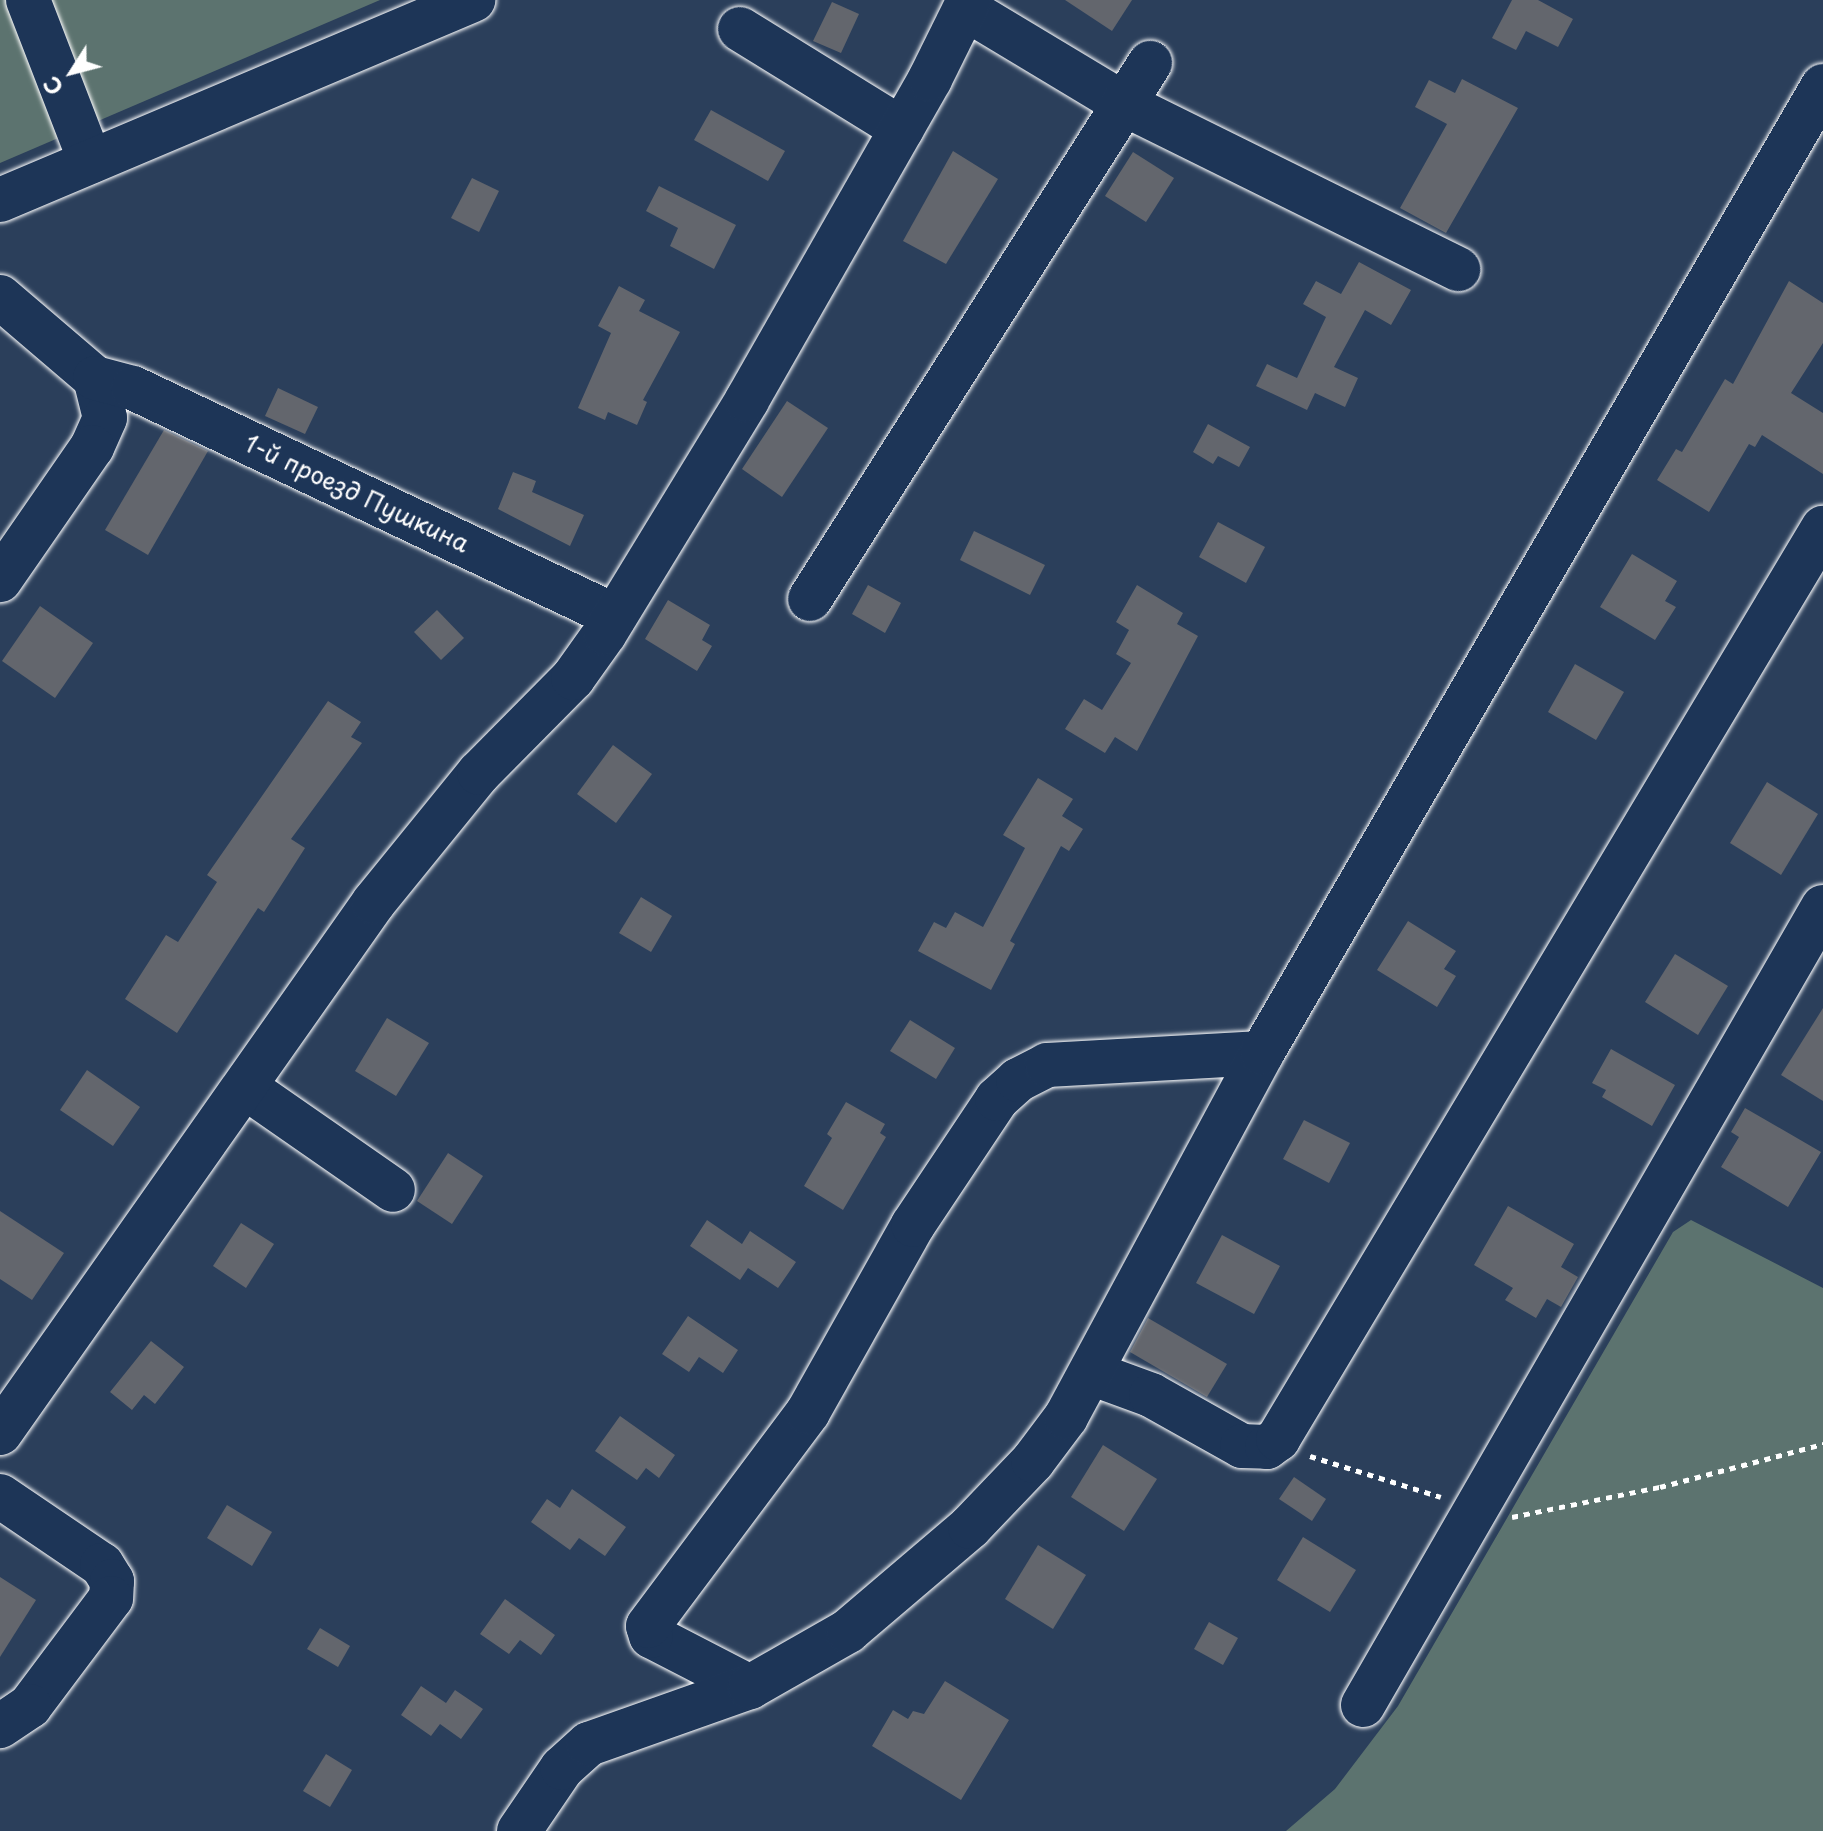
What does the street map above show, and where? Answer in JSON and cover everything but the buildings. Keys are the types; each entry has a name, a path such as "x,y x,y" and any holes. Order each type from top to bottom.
{"street":[{"path":"28,0 90,161"},
{"path":"0,200 473,0"},
{"path":"0,1433 374,902 479,773 573,678 615,616 902,129 968,4 1124,104 1458,269"},
{"path":"740,29 902,129"},
{"path":"810,599 1150,63"},
{"path":"519,1831 562,1768 589,1744 750,1687 848,1631 970,1527 1033,1461 1091,1373 1262,1053 1823,86"},
{"name":"1-й проезд Пушкина","path":"0,297 95,378 133,388 615,616"},
{"path":"0,580 92,447 105,418 95,378"},
{"path":"1091,1373 1151,1395 1242,1446 1267,1447 1278,1439 1823,528"},
{"path":"1363,1705 1823,907"},
{"path":"750,1687 651,1636 648,1626 808,1412 913,1225 997,1099 1018,1080 1047,1065 1262,1053"},
{"path":"245,1087 393,1190"},
{"path":"0,1496 102,1565 112,1581 111,1598 30,1706 0,1726"}],"green space":[{"path":"0,0 380,0 0,163"},
{"path":"1691,1220 1823,1288 1823,1831 1286,1831 1335,1789 1398,1706 1673,1232"}]}
